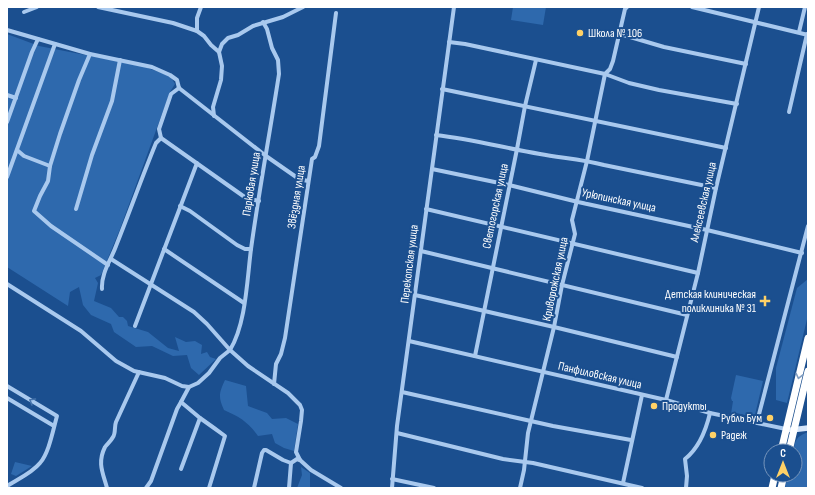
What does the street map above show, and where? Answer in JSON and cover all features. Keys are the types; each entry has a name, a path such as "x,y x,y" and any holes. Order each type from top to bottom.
{"highway":[{"path":"790,443 790,430 808,338"},
{"path":"784,443 790,430 808,371"}],"street":[{"path":"24,12 37,7"},
{"path":"98,7 173,23 197,31 204,36 218,52 222,66 221,80 213,107 214,116"},
{"path":"197,31 197,18 201,7"},
{"path":"218,52 222,44 228,38 238,35 263,22 283,17 303,7"},
{"name":"Перекопская улица","path":"392,488 402,392 454,7"},
{"name":"Криворожская улица","path":"520,488 528,433 575,234 572,220 578,202 605,74 610,68 620,34 625,9 627,7"},
{"path":"692,7 756,21 808,35 789,112"},
{"name":"Алексеевская улица","path":"666,400 688,315 716,188 759,7"},
{"path":"799,32 805,7"},
{"name":"Звёздная улица","path":"274,384 276,364 281,354 285,338 312,159 315,157 319,146 336,13"},
{"name":"Парковая улица","path":"230,350 234,344 239,329 244,304 251,249 279,74 278,60 263,22"},
{"path":"7,30 90,54 152,67 170,75 177,80 179,88 266,156 299,179 308,181"},
{"path":"620,34 664,47 746,64"},
{"path":"7,122 38,39"},
{"path":"449,42 465,44 605,74 659,90 737,104"},
{"path":"7,177 55,44"},
{"path":"90,54 79,80 50,166 48,181 34,211 51,226 108,265"},
{"path":"76,209 92,155 112,101 120,60"},
{"name":"Светогорская улица","path":"475,356 509,185 518,149 525,106 536,60"},
{"path":"179,88 170,94 159,128 161,138 246,198 259,201"},
{"path":"442,89 726,148"},
{"path":"7,95 16,98"},
{"path":"436,135 518,149 541,155 587,160 604,165 716,188"},
{"path":"102,289 103,277 156,143 161,138"},
{"path":"17,150 24,156 50,166"},
{"path":"135,326 197,163"},
{"name":"Урюпинская улица","path":"432,169 509,185 802,253"},
{"path":"180,206 190,211 237,245 245,249 251,249"},
{"path":"426,209 698,272"},
{"path":"757,422 808,226"},
{"path":"164,249 244,304"},
{"path":"421,251 688,315"},
{"path":"111,258 150,285 194,312 230,350 248,366 288,393 300,405 302,410 296,452 300,460 311,470 341,488"},
{"path":"7,284 81,331 116,362 134,371 165,378 182,386 188,387 198,383 209,373 220,358 230,350"},
{"path":"415,296 554,327 677,357"},
{"name":"Панфиловская улица","path":"409,341 666,400 710,413 790,430"},
{"path":"107,488 101,472 101,460 106,446 114,435 114,426 139,372"},
{"path":"7,386 57,416 48,446 41,462 30,472 7,486"},
{"path":"146,488 151,481 177,409 188,387"},
{"path":"402,392 532,420 553,426 632,440"},
{"path":"623,483 642,395"},
{"path":"7,398 54,426"},
{"path":"181,402 225,436 209,488"},
{"path":"686,488 687,476 685,459 693,453 705,432 710,413"},
{"path":"181,469 200,418"},
{"path":"790,430 808,428"},
{"path":"397,433 503,459 524,462 642,488"},
{"path":"254,488 264,450 269,451 279,458 291,463"},
{"path":"291,463 297,459 300,460"},
{"path":"289,488 291,463"},
{"path":"392,479 434,488"}],"shaded area":[{"path":"513,7 546,7 543,25 511,20"},
{"path":"7,34 39,46 142,66 170,76 175,84 170,92 120,229 101,275 95,278 98,283 94,301 111,308 119,317 123,317 127,321 128,326 148,332 168,348 179,351 175,337 186,342 195,341 202,345 201,354 207,352 210,357 216,359 199,375 191,368 187,355 173,356 152,346 136,347 114,332 111,324 91,315 83,305 79,287 70,292 68,306 7,267"},
{"path":"808,279 808,315 787,403 776,400 776,368 797,288"},
{"path":"736,375 763,381 754,419 750,416 736,413 735,415 731,414 733,401 731,398"},
{"path":"225,380 246,386 248,406 267,413 272,419 286,418 298,424 294,451 275,443 272,434 258,436 243,420 224,410 220,395 221,388"},
{"path":"808,432 808,488 785,488 786,483 803,483 803,443 795,443 801,435"},
{"path":"15,462 32,466 16,476 11,474"},
{"path":"301,467 310,473 310,488 297,488 302,475"}],"place":[{"name":"Школа № 106","path":"580,33"},
{"name":"Детская клиническая поликлиника № 31","path":"765,301"},
{"name":"Продукты","path":"654,406"},
{"name":"Рубль Бум","path":"770,418"},
{"name":"Радеж","path":"713,435"}]}
